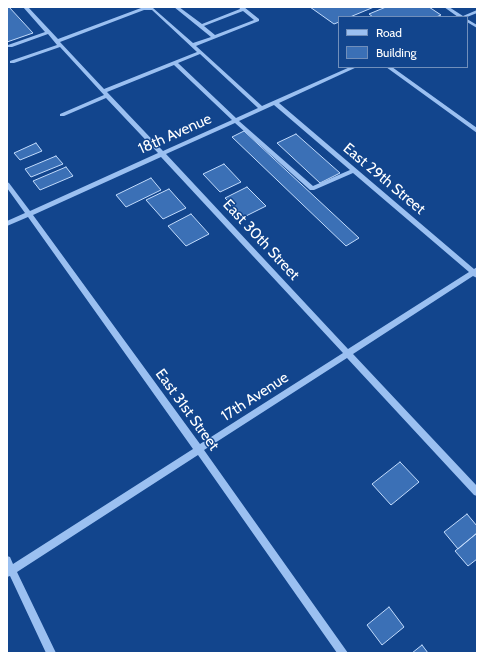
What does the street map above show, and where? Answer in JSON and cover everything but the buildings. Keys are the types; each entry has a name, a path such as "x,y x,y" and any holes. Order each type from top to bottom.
{"street":[{"name":"East 30th Street","path":"25,7 477,492"},
{"path":"176,7 214,37"},
{"path":"446,7 461,16"},
{"path":"12,62 146,8 153,9 262,108"},
{"path":"194,45 257,20 242,8 201,26"},
{"path":"465,16 477,11"},
{"path":"468,21 477,27"},
{"path":"10,46 49,32"},
{"path":"62,115 106,93 201,52"},
{"path":"175,63 236,121 312,189 354,170"},
{"name":"18th Avenue","path":"7,224 352,68"},
{"path":"390,68 477,131"},
{"name":"East 29th Street","path":"275,103 476,272"},
{"name":"East 31st Street","path":"7,184 343,653"},
{"name":"17th Avenue","path":"9,571 476,272"},
{"path":"7,560 9,571 50,653"}]}
